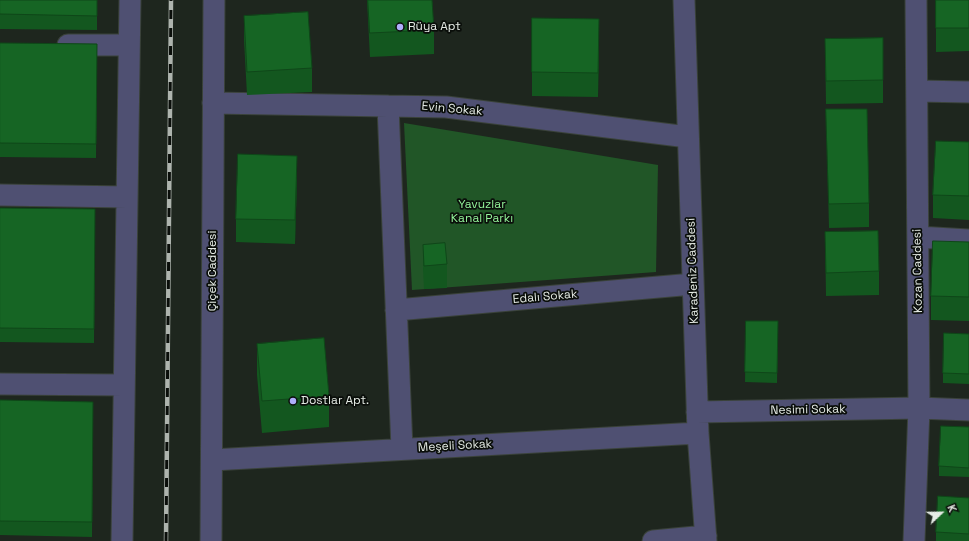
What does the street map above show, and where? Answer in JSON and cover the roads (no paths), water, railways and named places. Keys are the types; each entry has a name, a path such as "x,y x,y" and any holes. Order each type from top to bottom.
{"street":[{"path":"122,541 130,0"},
{"name":"Çiçek Caddesi","path":"212,541 214,0"},
{"name":"Karadeniz Caddesi","path":"684,0 697,412 706,539"},
{"name":"Kozan Caddesi","path":"914,541 919,408 916,0"},
{"path":"46,45 129,45"},
{"path":"916,91 969,92"},
{"name":"Evin Sokak","path":"213,102 446,107 688,137"},
{"path":"388,106 402,449"},
{"path":"0,195 127,197"},
{"path":"918,237 969,240"},
{"name":"Edalı Sokak","path":"396,310 693,284"},
{"path":"0,384 124,385"},
{"name":"Nesimi Sokak","path":"697,412 919,408 969,410"},
{"name":"Meşeli Sokak","path":"212,460 698,433"},
{"path":"653,541 706,539"}],"railway":[{"path":"166,541 171,0"}],"place":[{"name":"Rüya Apt","path":"400,27"},
{"name":"Dostlar Apt.","path":"293,401"}],"park label":[{"name":"Yavuzlar Kanal Parkı","path":"482,212"}]}
